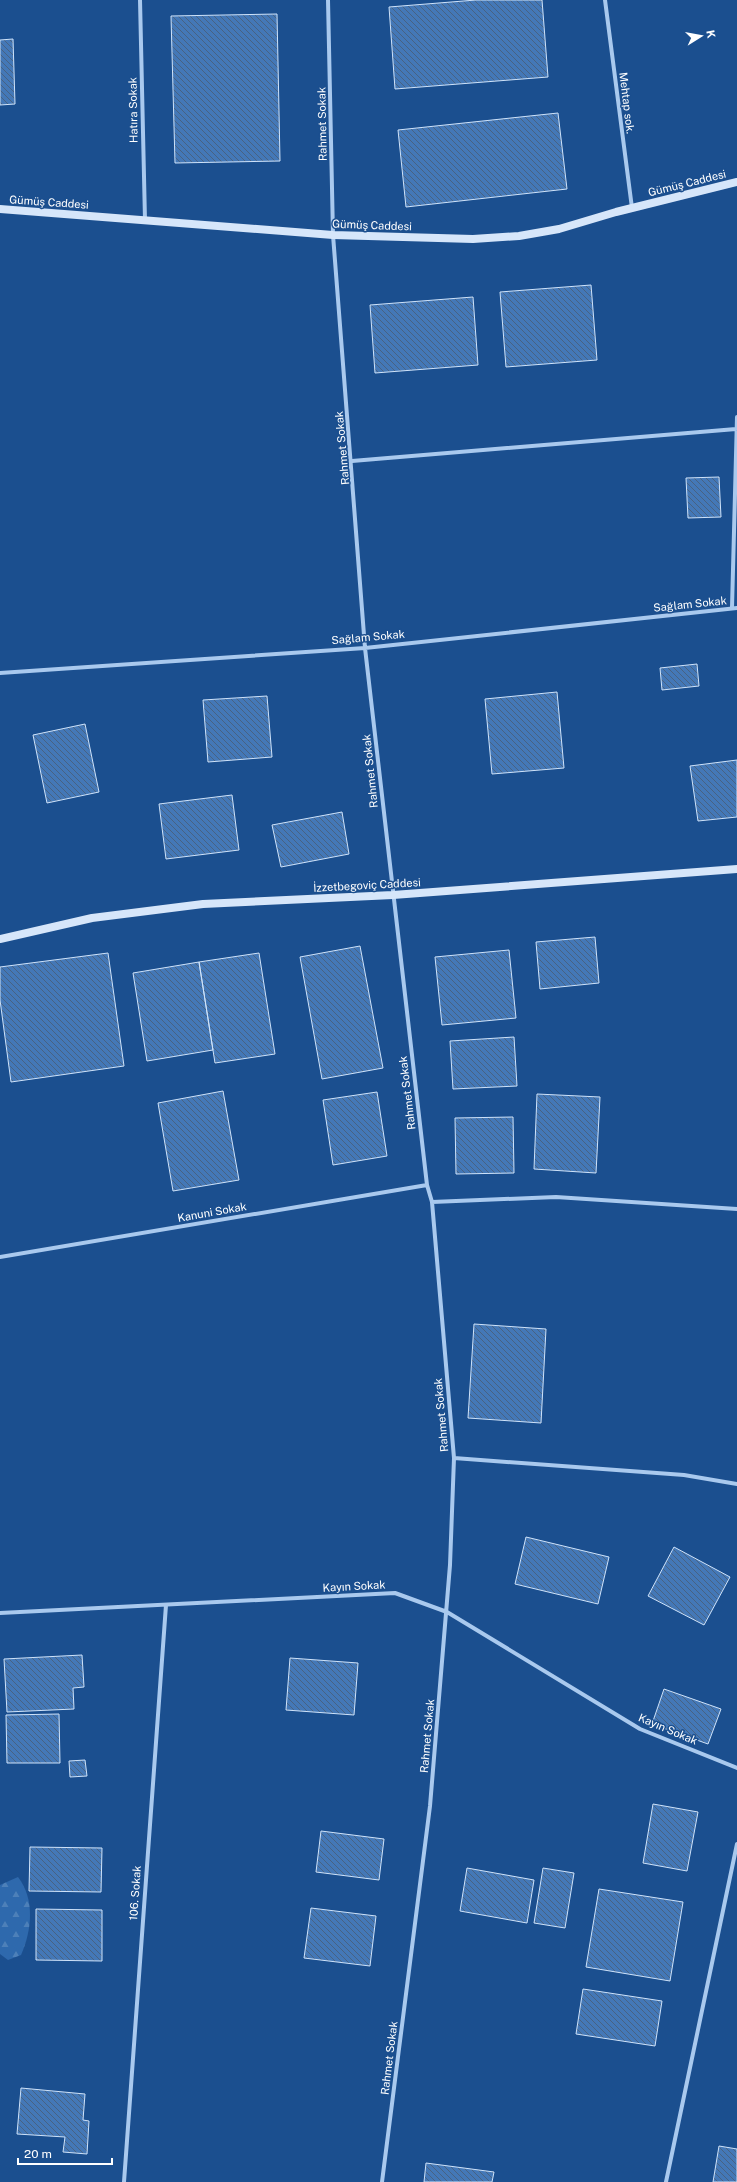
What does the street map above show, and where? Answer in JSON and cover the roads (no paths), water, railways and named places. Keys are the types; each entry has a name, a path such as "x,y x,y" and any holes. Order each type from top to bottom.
{"street":[{"name":"Hatıra Sokak","path":"140,0 145,220"},
{"name":"Rahmet Sokak","path":"328,0 333,235 366,648 427,1184 432,1202 454,1458 447,1612 430,1806 382,2182"},
{"name":"Mehtap sok.","path":"605,0 632,208"},
{"name":"Gümüş Caddesi","path":"0,209 333,235 473,238 519,236 558,229 632,208 737,182"},
{"path":"735,608 737,417"},
{"path":"352,461 736,429"},
{"name":"Sağlam Sokak","path":"0,672 366,648 735,608"},
{"name":"İzzetbegoviç Caddesi","path":"0,939 92,918 203,904 393,895 737,869"},
{"name":"Kanuni Sokak","path":"0,1257 427,1184"},
{"path":"432,1202 556,1197 737,1209"},
{"path":"454,1458 684,1475 737,1484"},
{"name":"Kayın Sokak","path":"0,1613 166,1606 395,1593 447,1612 640,1729 737,1768"},
{"name":"106. Sokak","path":"124,2182 166,1606"},
{"path":"666,2182 737,1844"}]}
